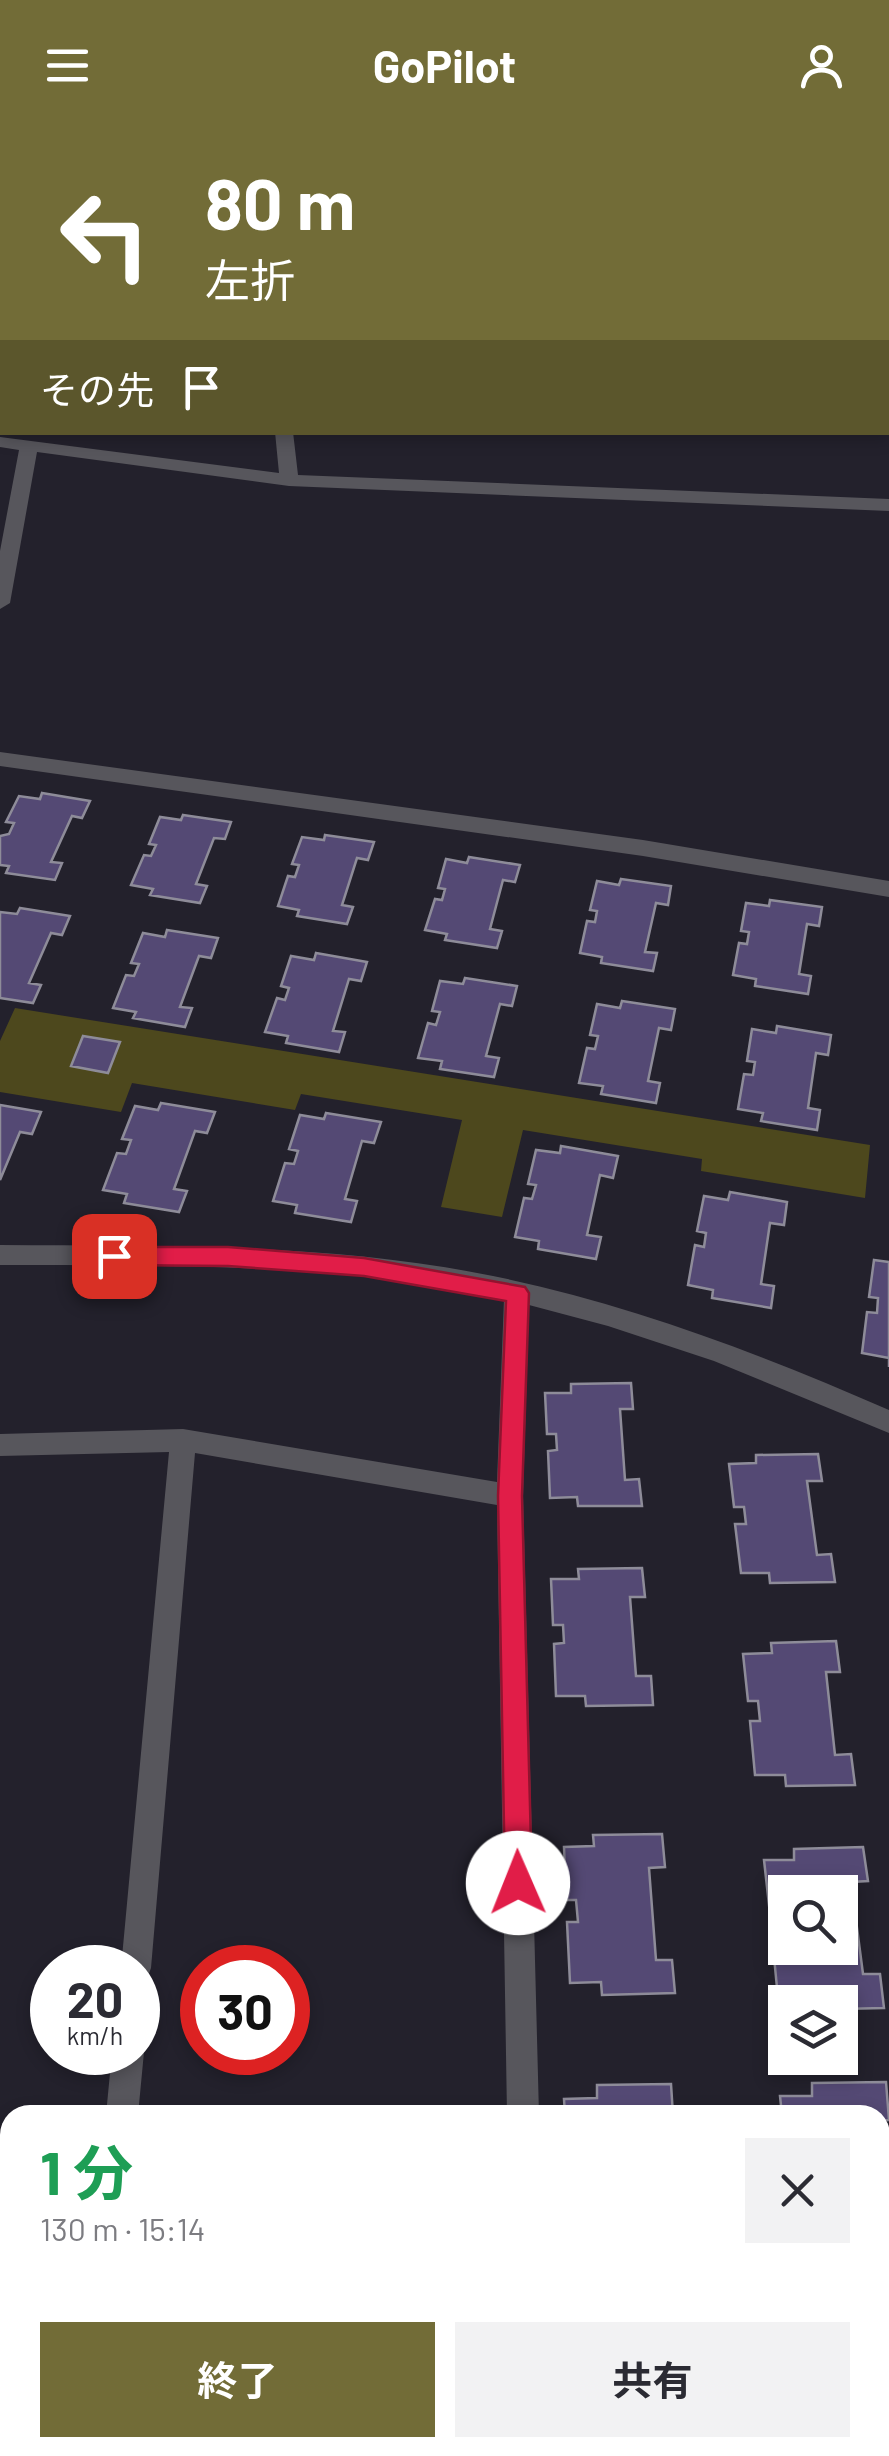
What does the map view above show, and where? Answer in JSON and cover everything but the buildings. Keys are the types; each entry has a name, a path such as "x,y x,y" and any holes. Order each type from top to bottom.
{"street":[{"path":"284,435 289,480"},
{"path":"0,442 289,480 889,505"},
{"path":"0,604 28,446"},
{"path":"0,759 643,848 889,889"},
{"path":"0,1255 228,1256 364,1267 517,1293 616,1317 726,1356 889,1422"},
{"path":"517,1293 510,1496 523,2105"},
{"path":"0,1445 183,1440 510,1496"},
{"path":"138,1945 183,1440"},
{"path":"123,2105 126,2075"}],"shaded area":[{"path":"15,1008 870,1145 865,1198 701,1171 702,1159 523,1130 502,1217 441,1207 462,1120 301,1094 295,1110 132,1083 121,1112 0,1092 0,1041"}],"route":[{"path":"114,1256 228,1256 364,1267 517,1293 510,1496 518,1883"}]}
